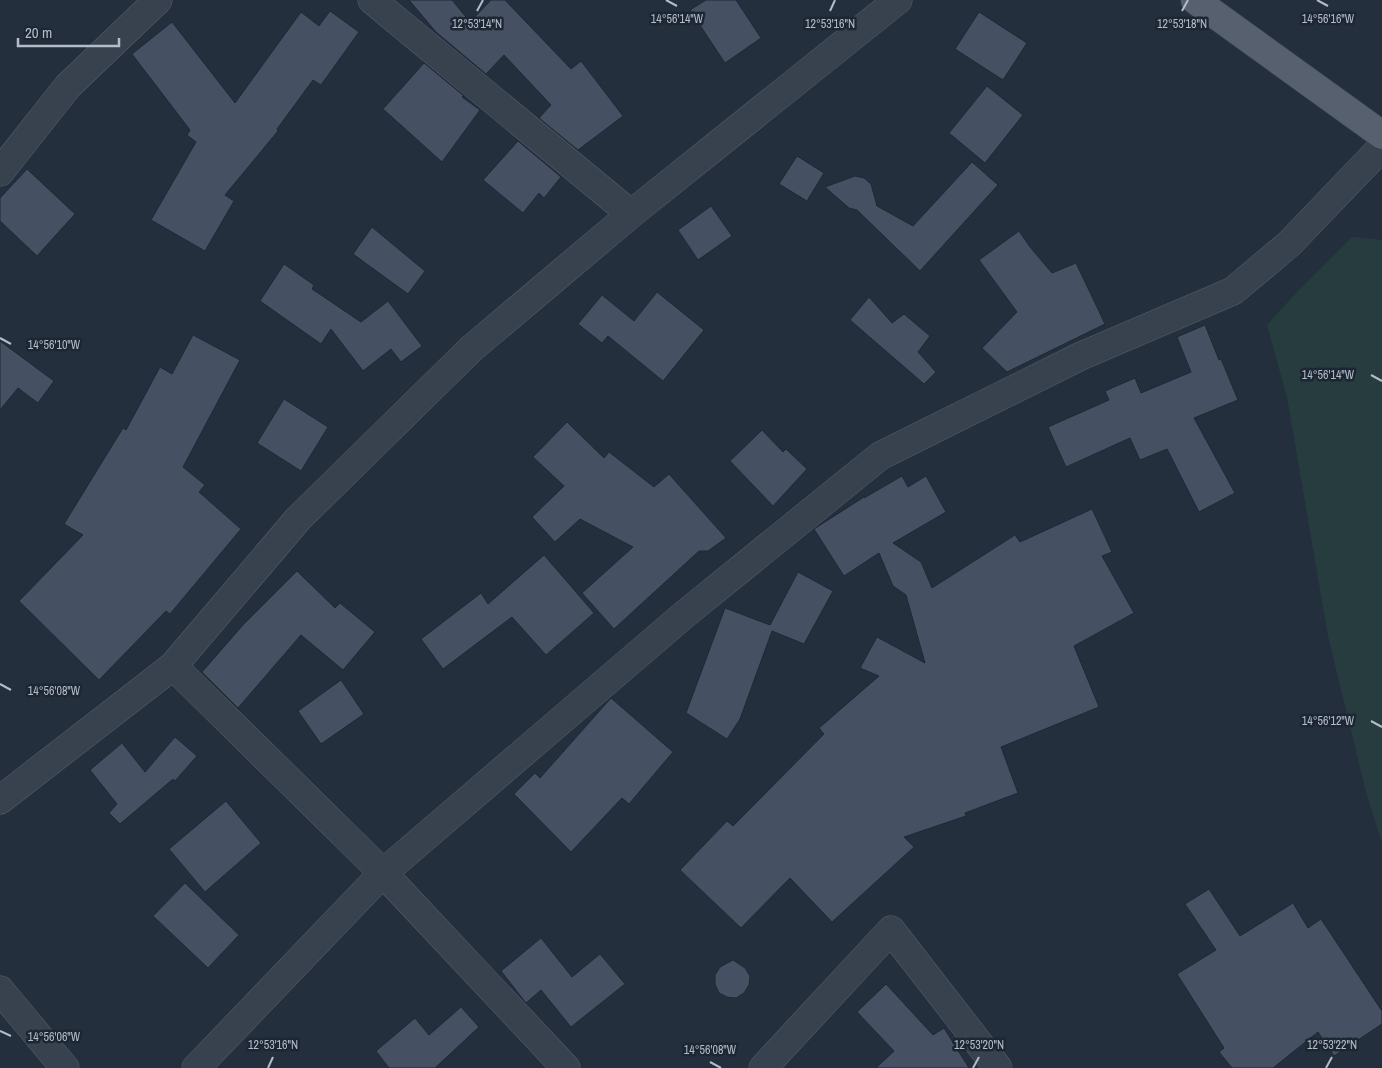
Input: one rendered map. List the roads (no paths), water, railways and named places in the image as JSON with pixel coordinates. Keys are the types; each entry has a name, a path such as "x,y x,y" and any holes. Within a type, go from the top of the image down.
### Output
{"main road":[{"path":"1195,0 1382,135"}],"street":[{"path":"0,172 68,86 158,0"},
{"path":"372,0 632,214"},
{"path":"0,800 173,666 298,519 471,349 632,214 898,0"},
{"path":"196,1068 383,873 686,614 880,456 1081,356 1232,292 1289,244 1382,147"},
{"path":"173,666 383,873 566,1068"},
{"path":"763,1068 891,930 998,1068"},
{"path":"0,990 65,1068"}]}
